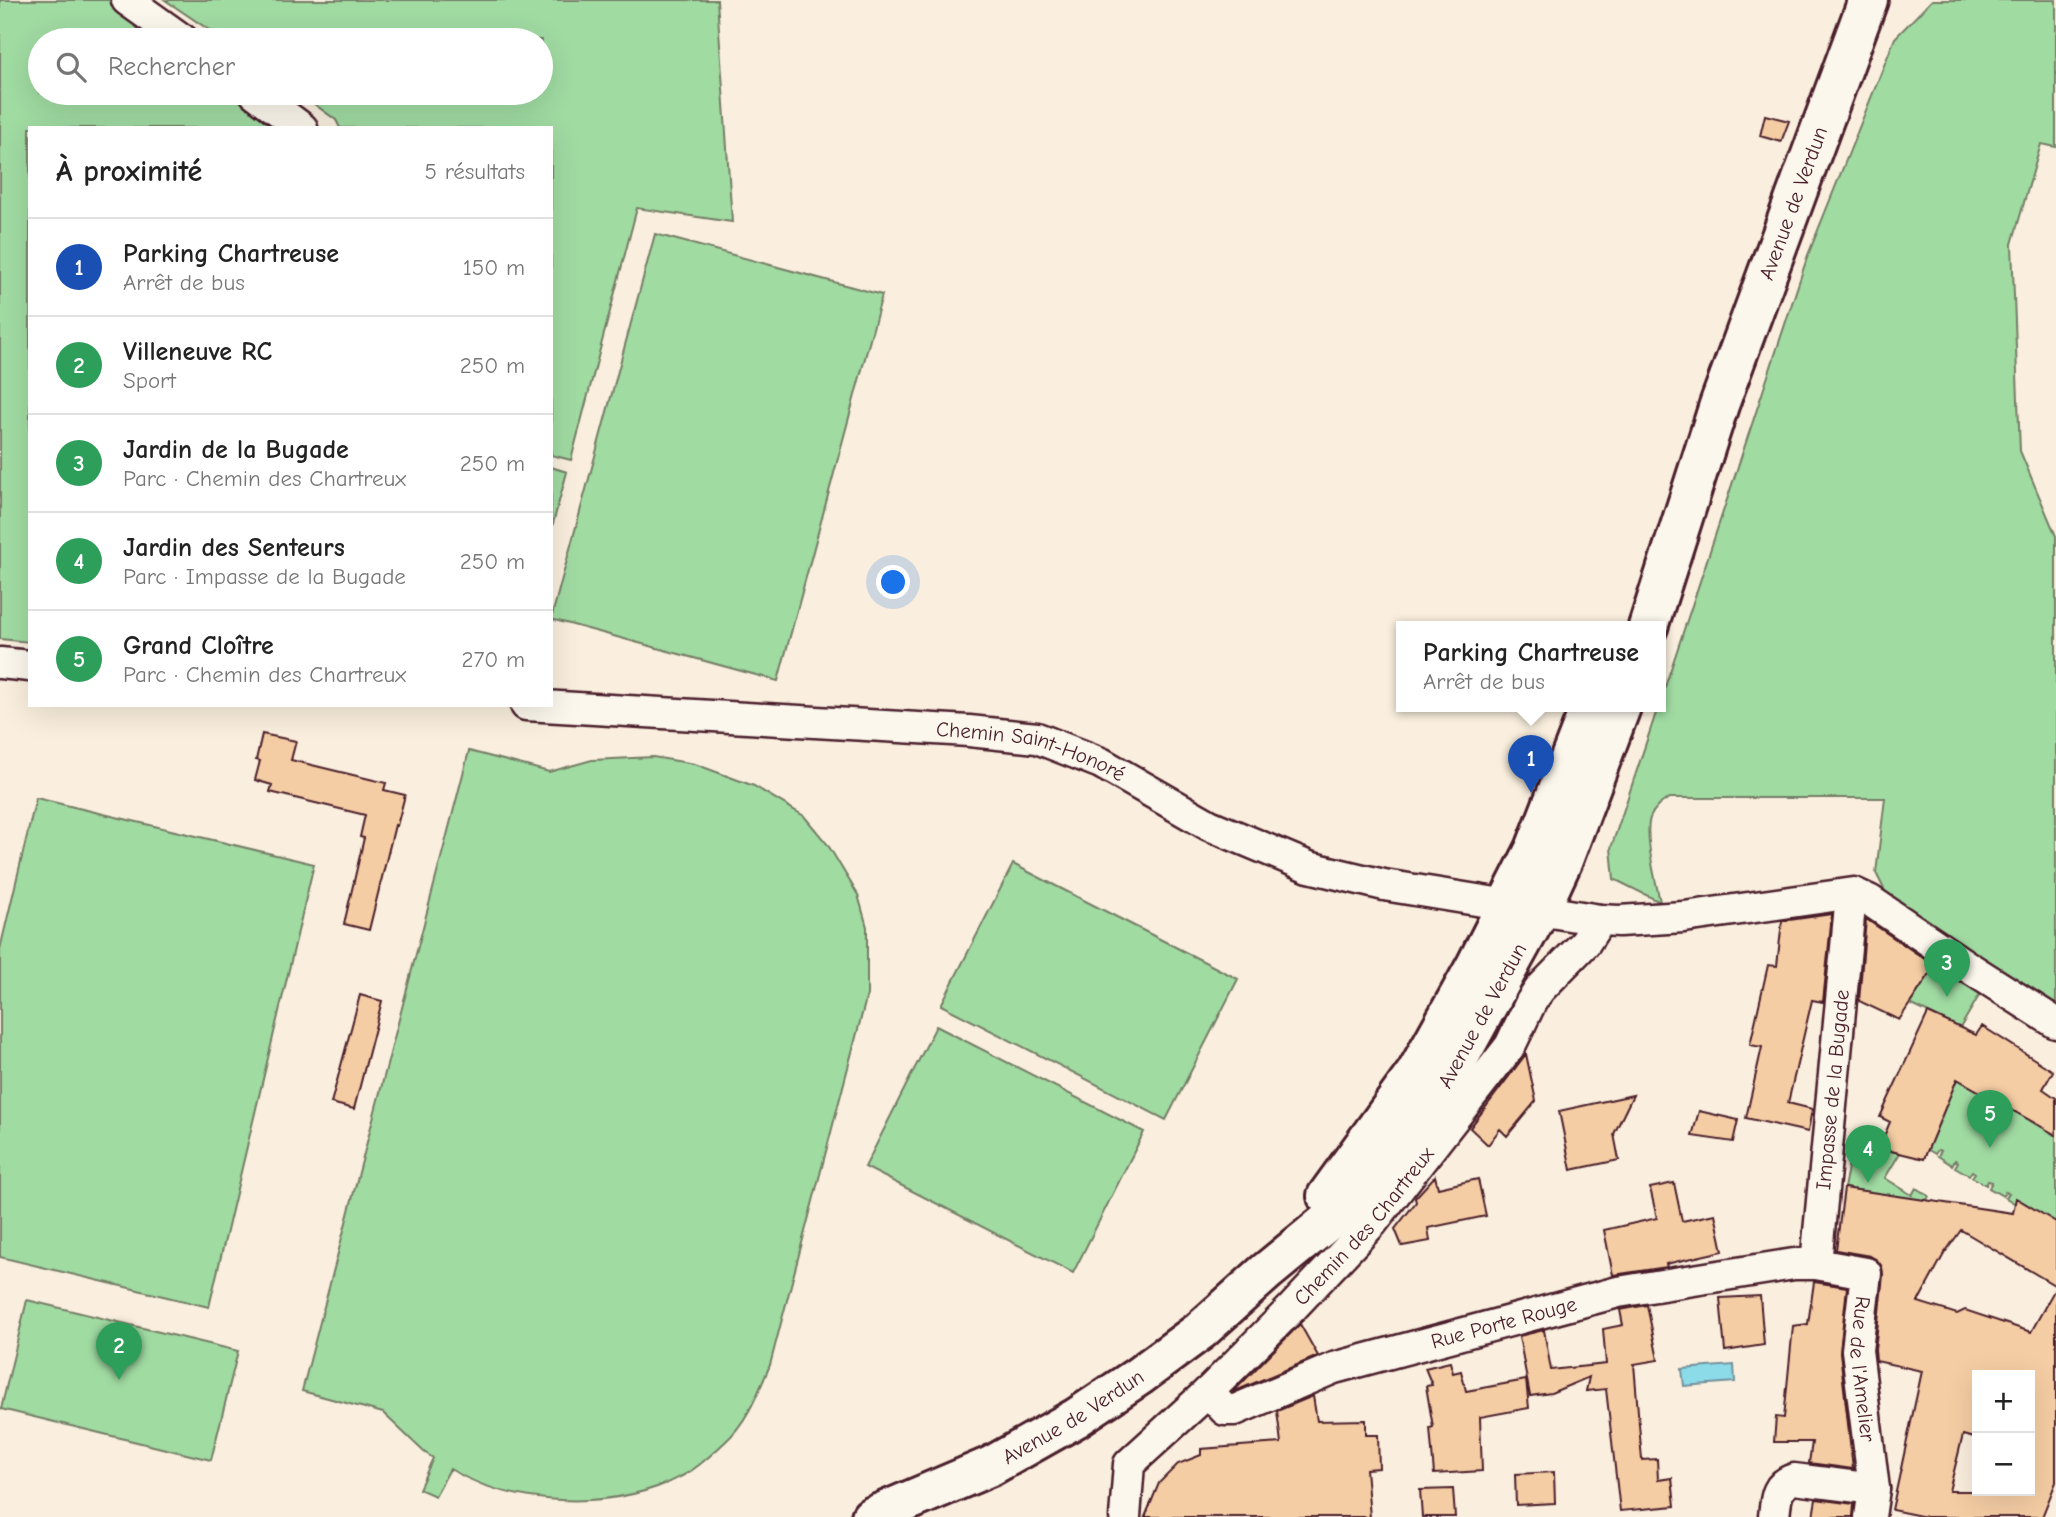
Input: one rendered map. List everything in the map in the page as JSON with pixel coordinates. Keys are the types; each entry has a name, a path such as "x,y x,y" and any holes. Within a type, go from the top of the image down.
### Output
{"main road":[{"name":"Avenue de Verdun","path":"1650,621 1719,405 1868,0"},
{"name":"Avenue de Verdun","path":"1626,621 1719,405"},
{"name":"Avenue de Verdun","path":"846,1517 882,1512 991,1466 1076,1418 1200,1331 1333,1217 1390,1160 1444,1085 1524,908 1535,849 1588,712"},
{"name":"Avenue de Verdun","path":"1524,908 1563,860 1619,712"}],"street":[{"path":"127,0 166,28"},
{"path":"271,105 299,126"},
{"path":"0,663 28,666"},
{"name":"Chemin Saint-Honoré","path":"553,707 969,731 1037,738 1101,762 1209,825 1309,867 1384,885 1524,908"},
{"path":"1524,908 1600,920 1684,917 1854,893 1870,900 2056,1023"},
{"name":"Impasse de la Bugade","path":"1816,1264 1849,916"},
{"name":"Chemin des Chartreux","path":"1125,1517 1129,1464 1208,1392 1372,1223 1510,1046 1540,989 1585,943 1600,920"},
{"name":"Rue Porte Rouge","path":"1208,1392 1225,1410 1235,1410 1334,1368 1618,1292 1794,1264 1816,1264"},
{"name":"Rue de l'Amelier","path":"1816,1264 1867,1273 1857,1350 1872,1503"},
{"path":"1774,1517 1779,1489 1784,1482 1794,1479 1872,1503"}],"green space":[{"path":"0,0 113,0 154,28 28,28 28,105 263,105 289,126 28,126 28,642 0,639"},
{"path":"165,0 717,0 732,222 637,208 571,460 553,456 553,126 339,126 336,120 315,105 553,105 553,28 206,28"},
{"path":"1932,0 2056,0 2056,147 2041,144 2012,244 2020,451 2056,536 2056,1010 1898,917 1876,873 1885,798 1669,798 1653,811 1648,836 1660,902 1614,879 1611,848 1656,712 1666,712 1666,684 1808,255 1895,38"},
{"path":"655,234 882,295 778,681 553,620"},
{"path":"553,468 567,472 553,524"},
{"path":"469,751 549,772 592,760 653,757 695,764 754,786 804,816 828,845 858,895 867,927 867,995 770,1365 745,1417 732,1435 714,1452 682,1476 627,1495 565,1500 534,1498 476,1482 450,1469 435,1496 419,1489 433,1458 383,1413 302,1391"},
{"path":"36,798 314,864 209,1307 0,1257 0,949"},
{"path":"1013,864 1238,979 1166,1120 941,1005"},
{"path":"1938,961 1983,989 1960,1028 1910,1004"},
{"path":"936,1026 1144,1132 1073,1273 865,1167"},
{"path":"1955,1071 2037,1125 2054,1128 2051,1133 2054,1135 2056,1132 2056,1223 2023,1202 2019,1206 2006,1198 2009,1193 2005,1192 2003,1196 1989,1188 1992,1182 1988,1181 1986,1185 1972,1177 1975,1173 1972,1171 1969,1175 1955,1167 1958,1162 1955,1160 1952,1165 1938,1156 1941,1151 1938,1150 1935,1154 1922,1146"},
{"path":"1853,1142 1900,1153 1885,1178 1912,1195 1916,1188 1929,1196 1909,1229 1862,1211 1864,1191 1844,1188"},
{"path":"27,1300 238,1351 211,1460 1,1409"}],"water":[{"path":"1734,1365 1735,1382 1684,1386 1682,1369"}],"building":[{"path":"1765,115 1789,121 1781,142 1760,136"},
{"path":"262,734 296,741 291,760 386,783 384,790 405,795 369,930 344,924 364,838 360,837 365,815 270,792 272,785 255,780"},
{"path":"1832,914 1823,1002 1812,1000 1788,1103 1812,1109 1808,1132 1746,1118 1762,1047 1750,1045 1768,965 1777,966 1782,921"},
{"path":"1866,919 1935,966 1899,1020 1859,1001"},
{"path":"360,995 382,1001 354,1109 331,1103"},
{"path":"1928,1013 1976,1035 1982,1026 2053,1071 2043,1089 2056,1098 2056,1135 1957,1079 1924,1159 1879,1148 1890,1122 1880,1117"},
{"path":"1526,1054 1536,1101 1507,1136 1500,1129 1488,1145 1470,1128"},
{"path":"1633,1095 1614,1134 1619,1160 1571,1170 1559,1111"},
{"path":"1699,1111 1738,1120 1733,1142 1692,1136"},
{"path":"1435,1176 1438,1188 1478,1179 1486,1216 1428,1228 1430,1241 1402,1246 1395,1229 1416,1202 1415,1198"},
{"path":"1674,1183 1682,1221 1715,1214 1723,1251 1666,1264 1667,1267 1613,1275 1604,1230 1657,1218 1650,1188"},
{"path":"1844,1188 2013,1213 2016,1198 2056,1222 2056,1286 1961,1230 1944,1254 1918,1302 1957,1314 1965,1310 2031,1332 2056,1287 2056,1482 2042,1517 1926,1517 1892,1510 1922,1371 1876,1361 1883,1275 1882,1267 1870,1256 1836,1250"},
{"path":"1814,1282 1847,1287 1840,1352 1853,1469 1809,1463 1812,1442 1774,1442 1776,1417 1784,1418 1793,1326 1808,1324"},
{"path":"1760,1296 1764,1345 1725,1351 1720,1298"},
{"path":"1647,1305 1658,1360 1634,1364 1642,1460 1657,1459 1658,1480 1672,1478 1675,1506 1620,1511 1606,1389 1586,1391 1589,1377 1551,1393 1530,1396 1519,1336 1544,1330 1551,1370 1606,1364 1603,1329 1623,1325 1620,1310"},
{"path":"1300,1324 1318,1356 1233,1392"},
{"path":"1450,1362 1453,1373 1461,1371 1466,1391 1526,1380 1529,1408 1480,1417 1482,1471 1434,1474 1430,1428 1433,1427 1426,1386 1432,1385 1425,1368"},
{"path":"1313,1396 1317,1421 1366,1420 1366,1435 1378,1435 1379,1468 1366,1469 1370,1517 1145,1517 1159,1483 1178,1464 1201,1455 1201,1449 1281,1443 1277,1411"},
{"path":"1554,1472 1555,1503 1516,1505 1515,1474"},
{"path":"1453,1489 1455,1517 1422,1517 1420,1490"},
{"path":"1816,1499 1854,1504 1853,1517 1813,1517"}],"place":[{"name":"Parking Chartreuse","path":"1531,793"},
{"name":"Jardin de la Bugade","path":"1947,997"},
{"name":"Grand Cloître","path":"1990,1148"},
{"name":"Jardin des Senteurs","path":"1868,1183"},
{"name":"Villeneuve RC","path":"119,1380"}]}
